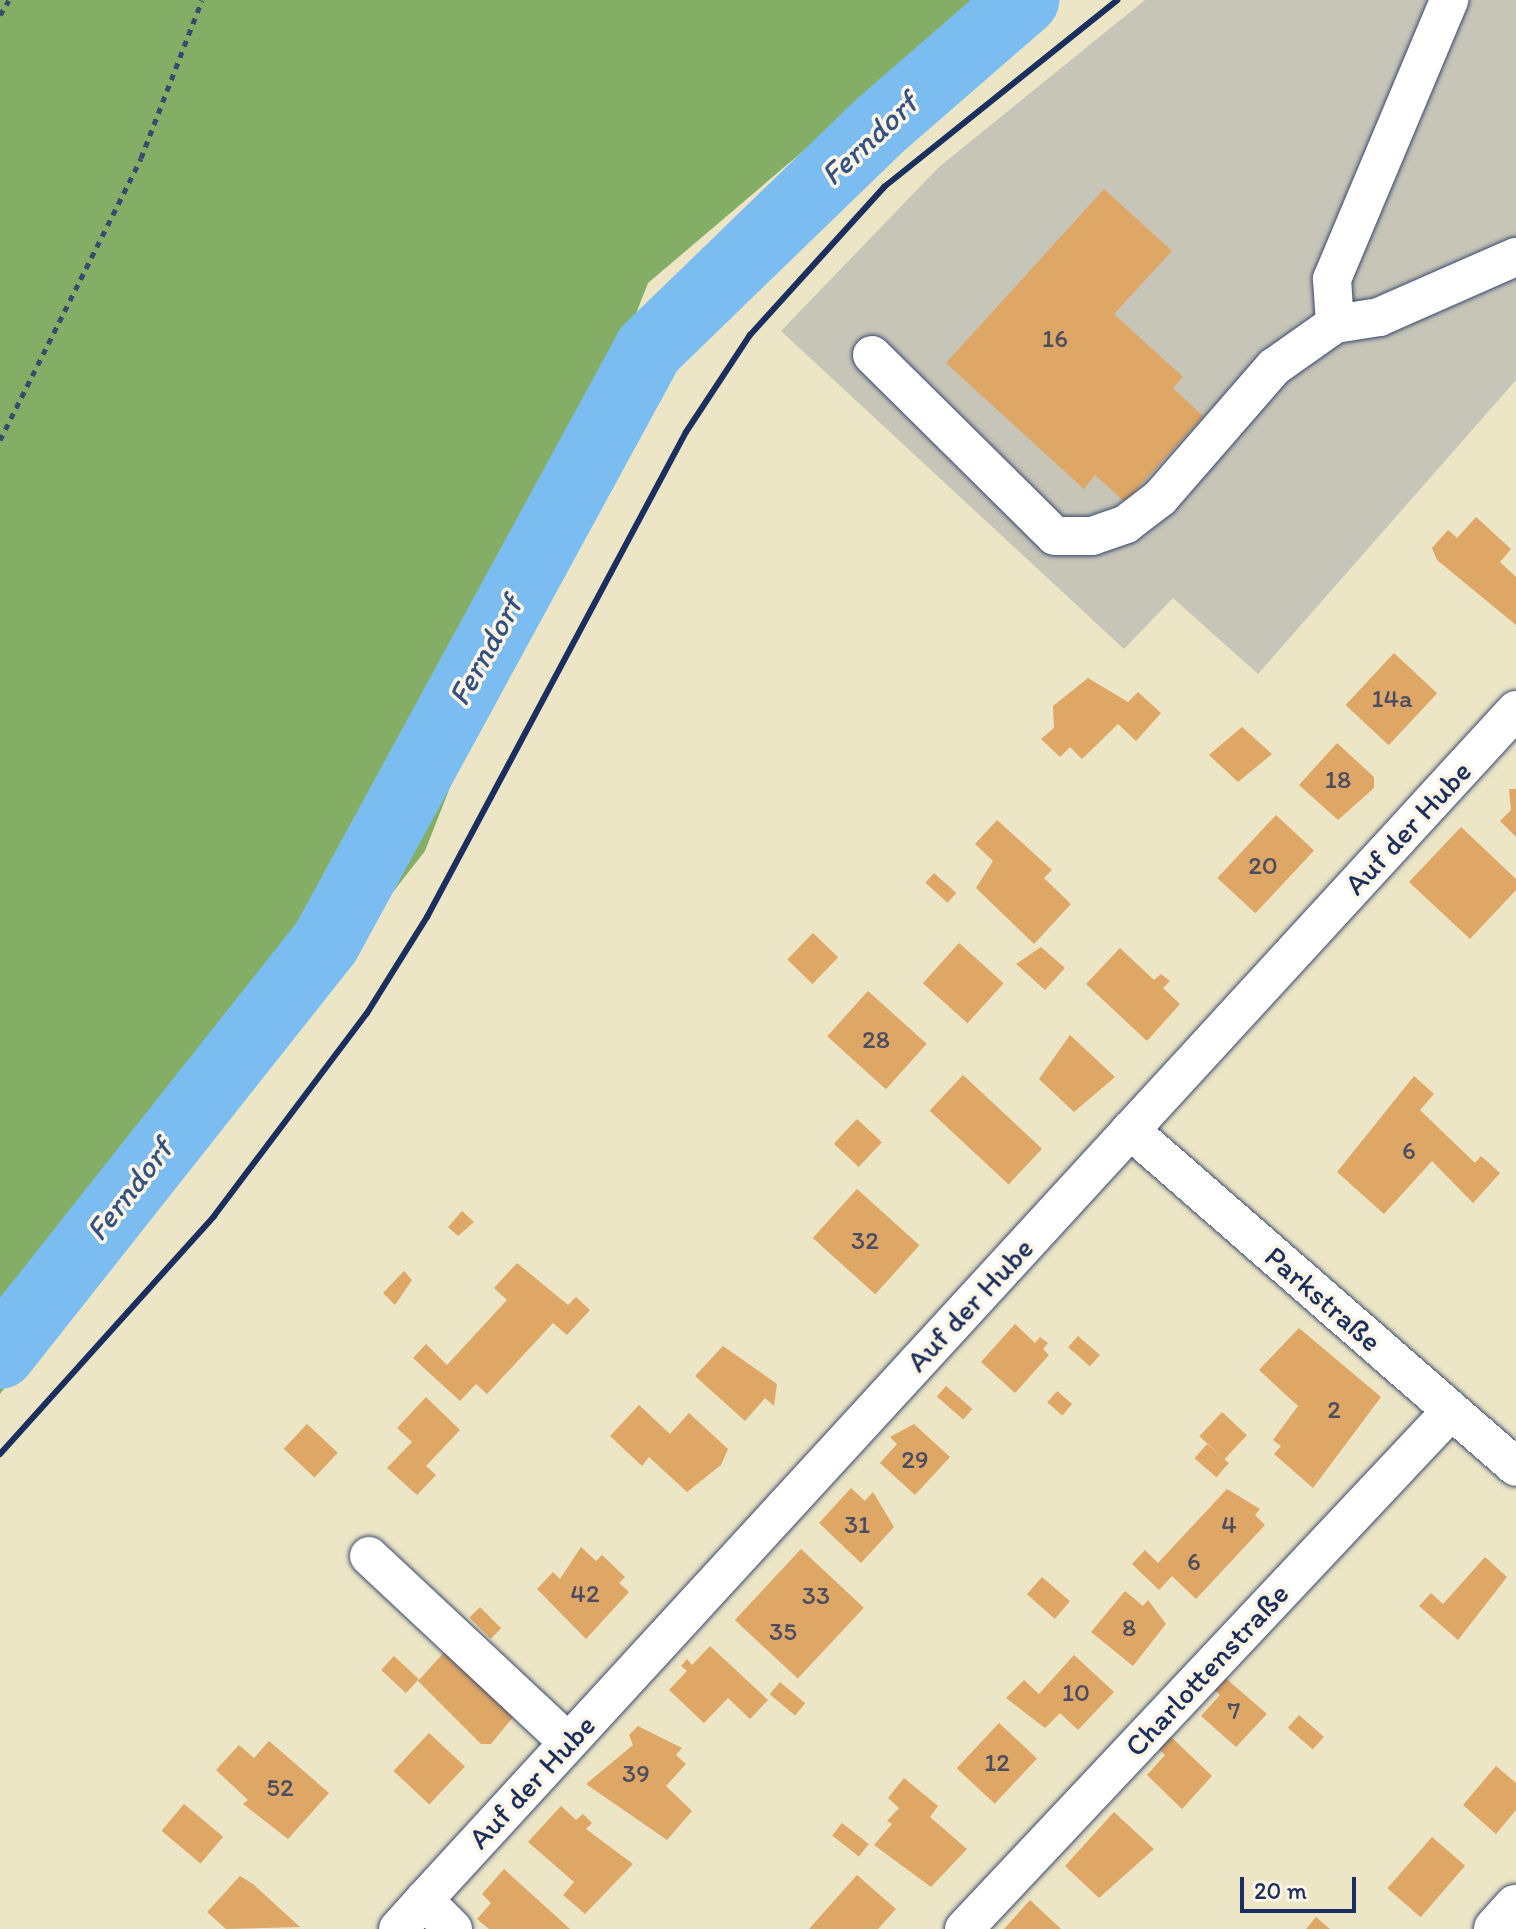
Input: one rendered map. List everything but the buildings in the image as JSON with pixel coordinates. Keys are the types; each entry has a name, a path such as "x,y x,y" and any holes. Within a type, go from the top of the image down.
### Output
{"main road":[{"path":"1496,1929 1516,1907"}],"street":[{"path":"1335,324 1332,279 1449,0"},
{"path":"872,355 1055,536 1092,536 1126,524 1160,498 1274,367 1335,324 1379,317 1516,257"},
{"name":"Auf der Hube","path":"398,1929 1516,710"},
{"name":"Parkstraße","path":"1130,1130 1516,1467"},
{"name":"Charlottenstraße","path":"964,1929 1451,1411"},
{"path":"369,1556 568,1742"},
{"path":"424,1900 453,1929"}],"path":[{"path":"0,15 9,0"},
{"path":"0,440 141,158 202,0"}],"shaded area":[{"path":"1145,0 1516,0 1516,380 1258,674 1173,598 1124,649 781,331 939,167"}],"green space":[{"path":"0,0 981,0 648,283 425,851 0,1394"}],"waterway":[{"name":"Ferndorf","path":"0,1354 326,942 649,349 878,127 1024,0"}],"railway":[{"path":"0,1454 214,1216 367,1013 427,917 686,432 750,335 884,187 1117,0"}]}
